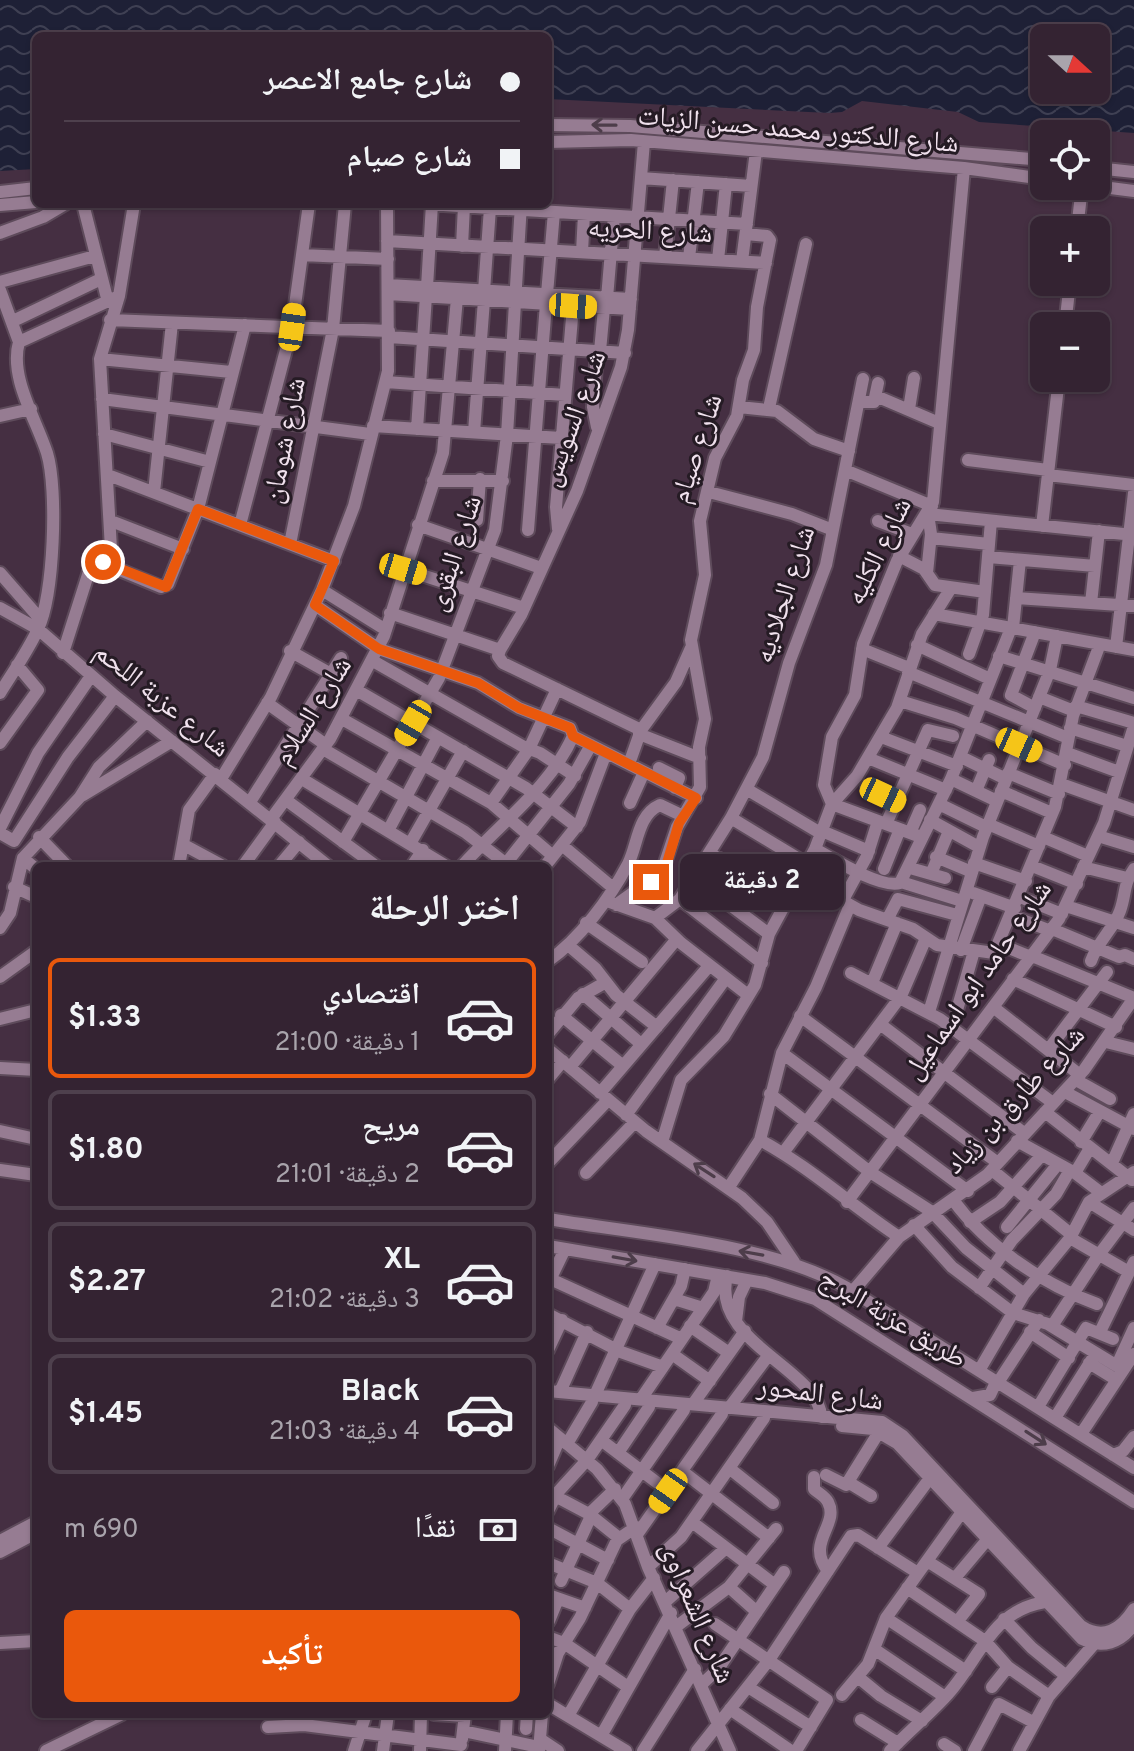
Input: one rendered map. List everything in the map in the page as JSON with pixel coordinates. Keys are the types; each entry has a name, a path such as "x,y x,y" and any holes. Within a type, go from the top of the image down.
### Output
{"street":[{"name":"شارع الدكتور محمد حسن الزيات","path":"552,125 630,126 1030,159"},
{"name":"شارع الدكتور محمد حسن الزيات","path":"552,142 644,142 964,168 1030,177"},
{"name":"شارع السويس","path":"500,650 524,608 577,491 625,353 644,142"},
{"path":"742,261 756,151"},
{"name":"شارع الكليه","path":"832,804 824,785 832,737 855,695 862,649 899,556 930,510 964,168"},
{"path":"1110,169 1134,172"},
{"path":"641,178 751,186"},
{"path":"665,257 673,180"},
{"path":"689,258 698,182"},
{"path":"718,260 726,184"},
{"path":"0,192 32,188"},
{"path":"1110,188 1134,191"},
{"path":"0,205 32,202"},
{"path":"0,233 58,208"},
{"path":"84,208 101,279 113,299"},
{"path":"112,566 100,359 133,208"},
{"path":"240,525 292,327 308,208"},
{"name":"شارع شومان","path":"290,544 333,329 345,208"},
{"path":"180,862 189,810 218,776 267,703 322,590 354,506 371,430 386,382 389,334 387,208"},
{"path":"417,429 430,208"},
{"path":"462,246 464,208"},
{"path":"474,432 490,208"},
{"name":"شارع البقرى","path":"343,842 442,671 488,549 503,481 521,208"},
{"path":"528,208 722,223 769,237 766,263"},
{"path":"528,530 554,212"},
{"path":"582,252 584,214"},
{"path":"598,428 593,407 614,216"},
{"name":"شارع الحريه","path":"387,241 766,263"},
{"path":"769,408 806,244"},
{"path":"302,255 388,259"},
{"path":"0,282 95,256"},
{"name":"شارع صيام","path":"611,897 662,872 683,816 696,798 702,779 700,758 705,719 692,645 693,623 705,582 699,525 716,455 734,424 756,342 756,315 766,263"},
{"path":"8,317 101,279"},
{"path":"0,290 19,342 15,359 47,454 53,487 46,600 40,625 0,693"},
{"path":"388,290 630,304"},
{"path":"426,292 457,298 484,295"},
{"name":"شارع السلام","path":"246,862 342,719 386,630 447,430 457,298"},
{"path":"19,342 113,299"},
{"path":"546,299 573,306 606,303"},
{"path":"558,530 555,511 573,306"},
{"path":"110,320 333,329 423,339 625,353"},
{"path":"154,492 172,323"},
{"path":"63,653 93,559 164,587 198,509 245,325"},
{"path":"0,363 15,359"},
{"path":"100,359 231,372"},
{"path":"909,409 914,378"},
{"name":"شارع الجلاديه","path":"655,918 680,899 694,878 748,790 766,750 789,663 819,589 863,379"},
{"path":"386,382 565,395"},
{"path":"859,402 873,403 877,389 939,423"},
{"path":"1042,526 1057,392"},
{"path":"102,399 313,427 447,430 561,438"},
{"path":"739,407 769,408 785,415 814,439 849,451"},
{"path":"0,416 31,409"},
{"path":"104,434 210,462"},
{"path":"968,460 1134,485"},
{"path":"845,470 930,510 991,521 1132,535"},
{"path":"108,475 334,561"},
{"path":"477,520 480,479"},
{"path":"433,481 503,481"},
{"path":"709,492 784,511 833,530"},
{"path":"1116,647 1128,605 1134,493"},
{"path":"927,573 930,510"},
{"path":"111,521 183,549"},
{"path":"878,521 912,534"},
{"path":"969,654 981,622 991,521"},
{"path":"418,525 541,568"},
{"path":"1091,603 1099,531"},
{"path":"931,538 1020,560 1095,566"},
{"path":"899,556 927,573 935,585 985,592"},
{"path":"884,869 930,820 949,784 1012,628 1020,560"},
{"path":"403,569 524,608"},
{"path":"0,573 40,625"},
{"name":"شارع الكليه","path":"662,1142 681,1080 724,1036 757,981 769,934 815,849 832,804 840,798 881,737 900,701 917,645 951,588"},
{"path":"322,590 386,630"},
{"path":"1016,598 1128,605"},
{"path":"315,605 376,655 430,693 575,776"},
{"name":"شارع عزبة اللحم","path":"0,608 40,625 63,653 273,820 320,862"},
{"path":"390,613 500,650 501,662 640,732 700,758"},
{"path":"934,614 1134,650"},
{"path":"1035,632 1011,697 1075,708 1134,728"},
{"path":"957,1010 961,994 961,950 957,915 979,847 1049,673 1057,636"},
{"path":"947,659 953,644"},
{"path":"800,877 926,938 961,950 993,953 1016,907 1052,813 1060,789 1075,708 1100,644"},
{"path":"629,764 640,732 680,676 692,645"},
{"path":"917,645 990,679"},
{"path":"862,649 1029,722 1127,746"},
{"path":"290,651 331,674"},
{"path":"376,655 442,671 484,686 514,705 572,729 573,736 557,763 533,793 466,862"},
{"path":"999,656 1134,698"},
{"path":"250,802 341,658"},
{"path":"0,743 38,690 17,665"},
{"path":"91,676 5,808 0,830 14,841 68,757 115,696"},
{"path":"491,803 529,749 557,689"},
{"path":"358,691 509,778 577,827"},
{"path":"900,701 1066,759 1125,768"},
{"path":"267,703 325,747 483,844 503,862"},
{"path":"342,719 422,767 491,803 530,834 549,861 577,827 606,753"},
{"path":"80,797 99,767 147,721"},
{"name":"شارع حامد ابو اسماعيل","path":"847,1202 1052,930 1098,836 1125,768 1127,746 1134,728"},
{"path":"729,1187 760,1140 782,1053 882,822 898,803 930,729 953,736"},
{"path":"573,736 696,798"},
{"path":"389,829 438,737"},
{"path":"881,737 920,752 988,764 1003,786 1052,813"},
{"path":"0,928 10,913 23,858 39,837 80,797 172,741"},
{"path":"508,862 575,776 591,745"},
{"path":"411,842 463,751"},
{"path":"868,758 910,776 976,791 1003,786 1060,789 1134,810"},
{"path":"976,791 988,764"},
{"path":"659,768 679,778 675,788"},
{"path":"630,803 644,772"},
{"path":"302,779 440,862"},
{"path":"867,788 898,803"},
{"path":"748,790 822,833 869,851"},
{"path":"286,800 370,862"},
{"path":"832,804 912,836 937,856 1026,881"},
{"path":"939,804 987,826 1041,842 1086,862 1132,872 1128,908 1114,920 1095,948 1091,961"},
{"path":"552,958 568,945 611,897 628,865 636,835 654,807 660,805 683,816"},
{"path":"815,849 859,872 894,885 901,882 910,868 912,836 920,810"},
{"path":"731,818 807,864"},
{"path":"930,820 979,847"},
{"path":"931,874 949,831"},
{"path":"1098,836 1134,847"},
{"path":"39,837 63,862"},
{"path":"282,862 299,842"},
{"path":"184,845 216,862"},
{"path":"563,846 611,897 655,918 676,940 748,995"},
{"path":"416,862 423,850"},
{"path":"710,853 786,902"},
{"path":"23,858 32,866"},
{"path":"1032,866 1077,884"},
{"path":"910,868 945,878"},
{"path":"694,878 769,934"},
{"path":"901,882 964,896 981,896 1016,907 1064,910 1114,920 1134,928"},
{"path":"14,887 32,895"},
{"path":"929,1012 936,987 961,950 981,896"},
{"path":"680,899 762,963"},
{"path":"872,983 898,899 957,915"},
{"path":"1016,907 1052,930 1095,948 1134,959"},
{"path":"586,923 642,962"},
{"path":"783,1153 901,996 926,938"},
{"path":"552,1076 592,1041 676,940"},
{"path":"999,944 1134,998"},
{"path":"568,945 589,961 624,1002 657,1027"},
{"path":"0,977 32,954"},
{"path":"552,1158 604,1096 623,1066 709,966"},
{"path":"1048,1050 1107,972"},
{"path":"851,973 929,1012 969,1041 1049,1107 1086,1145 1132,1177 1100,1192 1089,1202 1071,1236 1024,1294 980,1369"},
{"path":"586,1173 631,1118 726,978"},
{"path":"1013,979 1079,1010 1134,1028"},
{"path":"552,1028 583,994 606,982"},
{"path":"936,987 961,994"},
{"path":"583,994 641,1044"},
{"name":"شارع طارق بن زياد","path":"853,1291 899,1237 932,1212 968,1191 995,1167 1078,1077 1106,1042 1134,998"},
{"path":"993,1007 1078,1077 1110,1099"},
{"path":"0,1019 32,1011"},
{"path":"561,1015 623,1066"},
{"path":"800,1016 920,1105 1071,1236 1130,1276 1100,1332"},
{"path":"880,1024 945,1073 1041,1156 1068,1169 1100,1192"},
{"path":"1106,1042 1134,1049"},
{"path":"552,1052 662,1142 729,1187 765,1219 796,1264"},
{"path":"782,1053 968,1191"},
{"path":"0,1068 32,1070"},
{"path":"1065,1092 1100,1111 1132,1123 1112,1163"},
{"path":"770,1094 870,1172 932,1212 991,1269 1024,1294"},
{"path":"979,1288 1036,1205 1086,1145 1100,1111"},
{"path":"0,1131 32,1138"},
{"path":"760,1140 783,1153 899,1237"},
{"path":"970,1222 993,1208 1041,1156"},
{"path":"0,1170 32,1174"},
{"path":"953,1200 970,1222 1003,1251 1073,1294 1097,1304"},
{"path":"1089,1202 1134,1230"},
{"path":"1007,1227 1036,1205"},
{"path":"1052,1326 1134,1208"},
{"name":"طريق عزبة البرج","path":"552,1220 796,1264 853,1291 1134,1468"},
{"path":"914,1225 945,1260 1013,1313 1052,1326 1078,1342 1093,1358 1118,1371"},
{"name":"طريق عزبة البرج","path":"552,1247 790,1289 831,1306 1134,1502"},
{"path":"552,1275 565,1249"},
{"path":"552,1460 576,1428 593,1398 655,1264"},
{"path":"657,1328 674,1299 685,1269"},
{"path":"618,1453 663,1367 722,1276"},
{"path":"722,1276 725,1300 740,1326 768,1356 816,1398 821,1417"},
{"path":"563,1576 590,1515 641,1471 729,1353 740,1326 739,1297 747,1280"},
{"path":"552,1282 682,1339"},
{"path":"674,1299 703,1308"},
{"path":"552,1316 587,1332 615,1350 663,1367"},
{"path":"552,1341 562,1320"},
{"path":"973,1398 990,1395 1039,1320"},
{"path":"690,1326 729,1353"},
{"path":"1011,1422 1014,1406 1033,1404 1069,1358 1087,1327 1113,1339"},
{"path":"1081,1434 1118,1371 1134,1328"},
{"path":"552,1394 587,1332"},
{"path":"1030,1332 1069,1358"},
{"path":"672,1354 710,1381"},
{"path":"1118,1371 1134,1354"},
{"path":"552,1671 619,1538 637,1530 768,1356"},
{"path":"1055,1418 1093,1358"},
{"name":"شارع المحور","path":"552,1394 882,1422 898,1431 920,1460 1085,1629 1098,1633 1111,1632 1122,1625 1134,1609"},
{"name":"شارع المحور","path":"593,1398 625,1405 645,1403"},
{"path":"552,1501 587,1460 625,1405"},
{"name":"شارع المحور","path":"726,1411 879,1432 894,1440 920,1460 930,1478 1078,1636 1094,1644"},
{"path":"568,1716 651,1573 692,1522 764,1418"},
{"path":"576,1428 618,1453 668,1491"},
{"name":"شارع الشعراوى","path":"552,1431 587,1460 618,1494 637,1530 651,1573 730,1751"},
{"path":"828,1571 819,1549 830,1509 814,1489 820,1476 843,1485 848,1482 879,1432"},
{"path":"1113,1455 1126,1450 1134,1437"},
{"path":"868,1450 881,1459"},
{"path":"729,1468 773,1503"},
{"path":"677,1626 729,1587 773,1534 711,1494 682,1471"},
{"path":"878,1548 930,1478"},
{"path":"848,1482 871,1496"},
{"path":"552,1502 590,1515 619,1538"},
{"path":"842,1695 858,1677 874,1649 886,1618 962,1512"},
{"path":"692,1522 747,1567 775,1585"},
{"path":"0,1541 32,1524"},
{"path":"552,1530 608,1560"},
{"path":"0,1552 32,1535"},
{"path":"697,1751 769,1660 853,1535 918,1573"},
{"path":"955,1578 987,1540"},
{"path":"601,1736 668,1607 725,1549"},
{"path":"927,1561 980,1595 957,1622"},
{"path":"552,1566 563,1576 597,1583 630,1609"},
{"path":"701,1685 715,1673 784,1572"},
{"path":"729,1587 757,1612"},
{"path":"907,1588 985,1641 1008,1667 1049,1696"},
{"path":"553,1597 585,1608"},
{"path":"861,1720 894,1747 945,1697 1004,1619 1021,1609 1045,1602"},
{"path":"886,1618 966,1671"},
{"path":"1004,1619 1032,1648 1065,1675"},
{"path":"715,1624 827,1700 794,1751 730,1709"},
{"path":"1019,1751 1033,1722 1065,1675 1094,1644 1118,1640 1134,1624"},
{"path":"552,1638 564,1643 628,1687"},
{"path":"0,1643 32,1641"},
{"path":"874,1649 945,1697"},
{"path":"992,1687 1008,1667"},
{"path":"643,1751 695,1669"},
{"path":"858,1677 881,1696 922,1721"},
{"path":"748,1687 811,1727"},
{"path":"974,1751 999,1704 1033,1722"},
{"path":"552,1706 626,1751"},
{"path":"46,1751 114,1718"},
{"path":"354,1751 365,1718"},
{"path":"383,1751 387,1718"},
{"path":"420,1746 421,1718"},
{"path":"268,1727 296,1725 385,1736 420,1746 461,1748 465,1718"},
{"path":"506,1745 507,1718"},
{"path":"526,1729 527,1718"},
{"path":"539,1746 542,1718"},
{"path":"463,1731 506,1745 539,1746 558,1751"}],"water":[{"path":"0,0 1134,0 1134,133 1110,131 1110,120 1030,120 1030,126 979,122 958,112 862,101 842,112 829,113 552,99 552,32 32,32 32,169 0,171"}],"route":[{"path":"103,562 166,587 198,509 334,561 315,605 379,649 478,683 524,710 570,728 573,736 696,798 675,831 667,863 651,882"}]}
